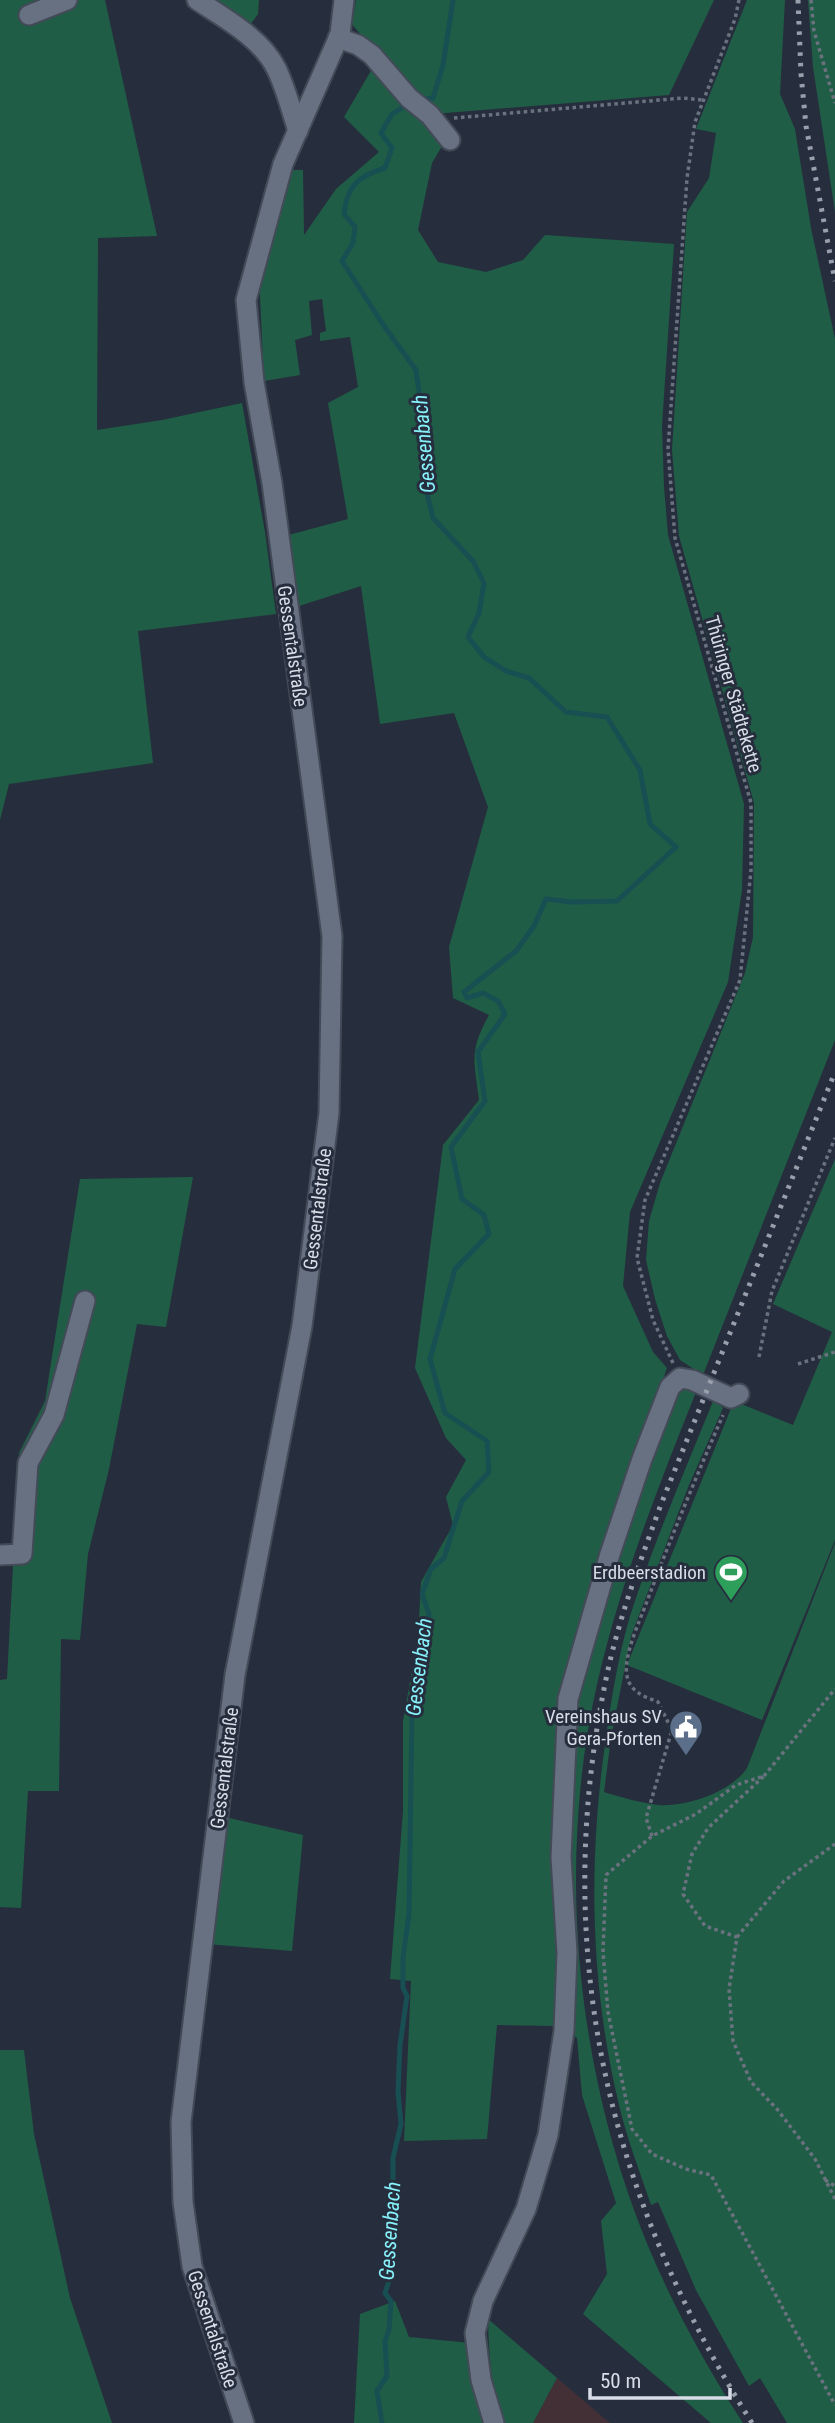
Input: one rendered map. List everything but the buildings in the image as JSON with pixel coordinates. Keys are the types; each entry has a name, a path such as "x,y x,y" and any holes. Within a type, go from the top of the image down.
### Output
{"street":[{"path":"29,15 67,0"},
{"path":"197,0 251,38 268,56 280,79 298,131"},
{"name":"Gessentalstraße","path":"244,2423 192,2266 183,2202 181,2122 235,1675 302,1326 329,1114 332,936 272,483 254,382 246,300 283,164 338,38 344,0"},
{"path":"338,38 358,44 372,55 450,141"},
{"path":"0,1555 22,1554 27,1463 54,1415 85,1301"},
{"path":"494,2423 481,2380 475,2333 483,2301 526,2209 548,2135 564,2031 567,1953 561,1857 568,1699 610,1554 670,1387 680,1378 735,1396"}],"path":[{"name":"Thüringer Städtekette","path":"680,1378 653,1320 637,1258 645,1200 740,979 751,870 751,803 675,538 668,449 687,178 695,122 735,19 739,0"},
{"path":"811,0 814,32 835,103"},
{"path":"431,117 683,98 702,100"},
{"path":"759,1357 772,1291 835,1138"},
{"path":"797,1364 835,1352"},
{"path":"652,1836 646,1818 672,1730 658,1702 642,1696 632,1688 627,1676 627,1665 633,1638 660,1565 735,1396"},
{"path":"737,1937 705,1926 683,1894 692,1854 708,1828 764,1776 835,1689"},
{"path":"764,1776 736,1785 696,1814 652,1836 606,1875 603,1952 608,2012 632,2129 652,2154 686,2169 711,2175 835,2405"},
{"path":"835,1844 784,1881 737,1937 729,1989 733,2041 751,2082 777,2109 815,2159 835,2199"},
{"path":"824,2180 835,2186"}],"shaded area":[{"path":"557,2378 610,2423 533,2423"}],"green space":[{"path":"0,0 105,0 157,236 98,238 97,430 242,403 265,532 276,614 138,631 153,763 9,784 0,820"},
{"path":"211,0 259,0 258,14 250,25"},
{"path":"356,0 714,0 669,95 433,114 445,141 432,163 418,230 438,262 486,272 523,260 545,235 674,244 662,426 668,535 744,804 742,890 728,982 630,1212 623,1286 653,1352 667,1368 605,1551 561,1699 558,2026 497,2025 487,2139 404,2141 411,1981 390,1979 403,1811 403,1721 418,1637 421,1582 453,1525 446,1497 466,1460 446,1438 415,1368 443,1145 479,1100 476,1047 489,1015 453,998 449,947 488,807 454,713 380,724 361,586 296,607 285,536 348,519 328,403 358,387 350,337 320,341 320,333 326,331 322,299 309,301 312,335 295,340 300,375 264,381 259,276 287,170 303,170 304,235 336,189 379,152 344,117 379,57 352,24"},
{"path":"747,0 785,0 780,94 795,129 811,228 835,339 835,1040 703,1375 680,1360 667,1336 646,1260 649,1221 660,1183 745,973 753,937 754,803 679,536 672,450 687,212 709,178 716,133 696,129"},
{"path":"808,0 835,0 835,212 813,67"},
{"name":"Erdbeerstadion","path":"835,1159 835,1540 762,1720 627,1665 734,1401 793,1425 832,1332 773,1304"},
{"path":"193,1177 166,1327 137,1324 109,1469 88,1554 80,1640 61,1639 59,1791 28,1791 21,1908 0,1907 0,1680 7,1679 19,1453 45,1401 80,1179"},
{"path":"685,1388 696,1392 629,1570 598,1680 578,1812 578,1948 597,2081 634,2210 682,2320 743,2423 711,2423 583,2314 607,2274 601,2221 616,2203 582,2095 577,2038 569,2032 570,1762 579,1690 601,1610 675,1393"},
{"path":"714,1399 723,1408 689,1485 631,1636 611,1738 604,1792 645,1803 669,1805 707,1796 740,1777 747,1768 835,1543 835,2423 787,2423 760,2378 749,2386 696,2290 658,2202 651,2205 622,2118 603,2017 594,1885 599,1796 614,1684 625,1633 639,1588"},
{"path":"225,1817 303,1835 292,1951 207,1944"},
{"path":"0,2050 24,2050 34,2134 70,2298 112,2423 0,2423"},
{"path":"395,2301 409,2337 470,2343 488,2423 354,2423 360,2314"},
{"path":"488,2319 557,2378 533,2423 502,2423 491,2372"}],"waterway":[{"name":"Gessenbach","path":"421,100 433,98 443,65 453,0"},
{"name":"Gessenbach","path":"382,2423 377,2391 387,2376 385,2341 389,2330 391,2301 385,2293 389,2281 386,2270 386,2232 391,2215 388,2205 393,2196 393,2158 401,2124 398,2092 400,2045 407,1996 403,1988 403,1958 409,1914 412,1715 429,1614 422,1594 431,1569 444,1558 462,1501 489,1472 487,1441 445,1413 430,1359 455,1269 489,1234 484,1215 462,1199 451,1147 485,1101 478,1052 505,1014 498,1001 483,993 467,998 464,992 516,951 534,926 546,899 572,902 617,901 676,847 650,824 640,770 607,717 566,712 529,678 506,671 484,657 468,637 479,613 484,583 473,561 433,518 423,477 424,427 416,370 342,261 353,243 355,227 344,214 348,196 361,179 385,168 392,148 381,133 392,114 408,104"}],"railway":[{"path":"798,0 806,126 835,281"},
{"path":"752,2423 702,2336 660,2248 628,2159 604,2068 590,1975 585,1880 590,1783 610,1661 637,1572 660,1507 835,1072"}],"place":[{"name":"Erdbeerstadion","path":"731,1602"},
{"name":"Vereinshaus SV Gera-Pforten","path":"686,1757"}]}
